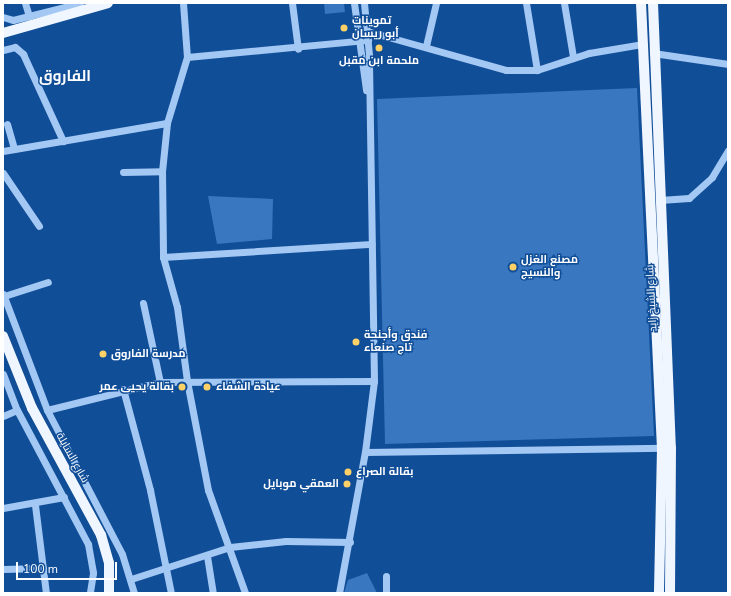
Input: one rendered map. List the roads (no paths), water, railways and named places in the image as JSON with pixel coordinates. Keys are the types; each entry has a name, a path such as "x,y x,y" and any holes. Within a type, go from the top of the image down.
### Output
{"main road":[{"path":"3,33 108,3"},
{"path":"641,3 666,448 659,593"},
{"name":"شارع الشيخ زايد","path":"653,3 653,53 660,200 670,593"},
{"name":"شارع السايلة","path":"3,336 39,423 101,535 109,563 109,593"}],"street":[{"path":"25,3 29,16"},
{"path":"3,17 13,20 80,3"},
{"path":"183,3 186,57 167,123 162,172 163,258 177,307 187,381 208,490 230,547 245,593"},
{"path":"292,3 298,49"},
{"path":"354,3 368,99"},
{"path":"339,593 350,542 365,452 374,381 368,40 364,3"},
{"path":"426,46 436,3"},
{"path":"526,3 537,70"},
{"path":"564,3 573,57"},
{"path":"367,31 426,46 506,70 537,70 573,57 643,44"},
{"path":"186,57 298,49 368,40"},
{"path":"3,50 15,47 23,54 63,141"},
{"path":"653,53 728,64"},
{"path":"3,151 167,123"},
{"path":"7,124 14,149"},
{"path":"660,200 689,198 712,177 728,150"},
{"path":"122,172 162,172"},
{"path":"3,173 39,226"},
{"path":"163,258 372,244"},
{"path":"48,282 3,295 47,410 122,554 131,579 134,593"},
{"path":"143,303 160,382"},
{"path":"3,374 17,410 64,497 90,551 93,573 90,593"},
{"path":"47,410 123,389 160,382 374,381"},
{"path":"123,389 167,567 171,593"},
{"path":"3,416 17,410"},
{"path":"365,452 666,448"},
{"path":"3,508 35,505 64,497"},
{"path":"35,505 46,593"},
{"path":"131,579 207,556 230,547 286,541 350,542"},
{"path":"207,556 213,593"},
{"path":"3,569 43,568"},
{"path":"386,576 386,593"}],"place":[{"name":"تموينات أبو ريسان","path":"344,28"},
{"name":"ملحمة ابن مقبل","path":"379,48"},
{"name":"مصنع الغزل والنسيج","path":"513,267"},
{"name":"فندق وأجنحة تاج صنعاء","path":"356,342"},
{"name":"مدرسة الفاروق","path":"103,354"},
{"name":"بقالة يحيى عمر","path":"182,387"},
{"name":"عيادة الشفاء","path":"207,387"},
{"name":"بقالة الصراع","path":"348,472"},
{"name":"العمقي موبايل","path":"347,484"}],"district":[{"name":"الفاروق","path":"65,77"}]}
